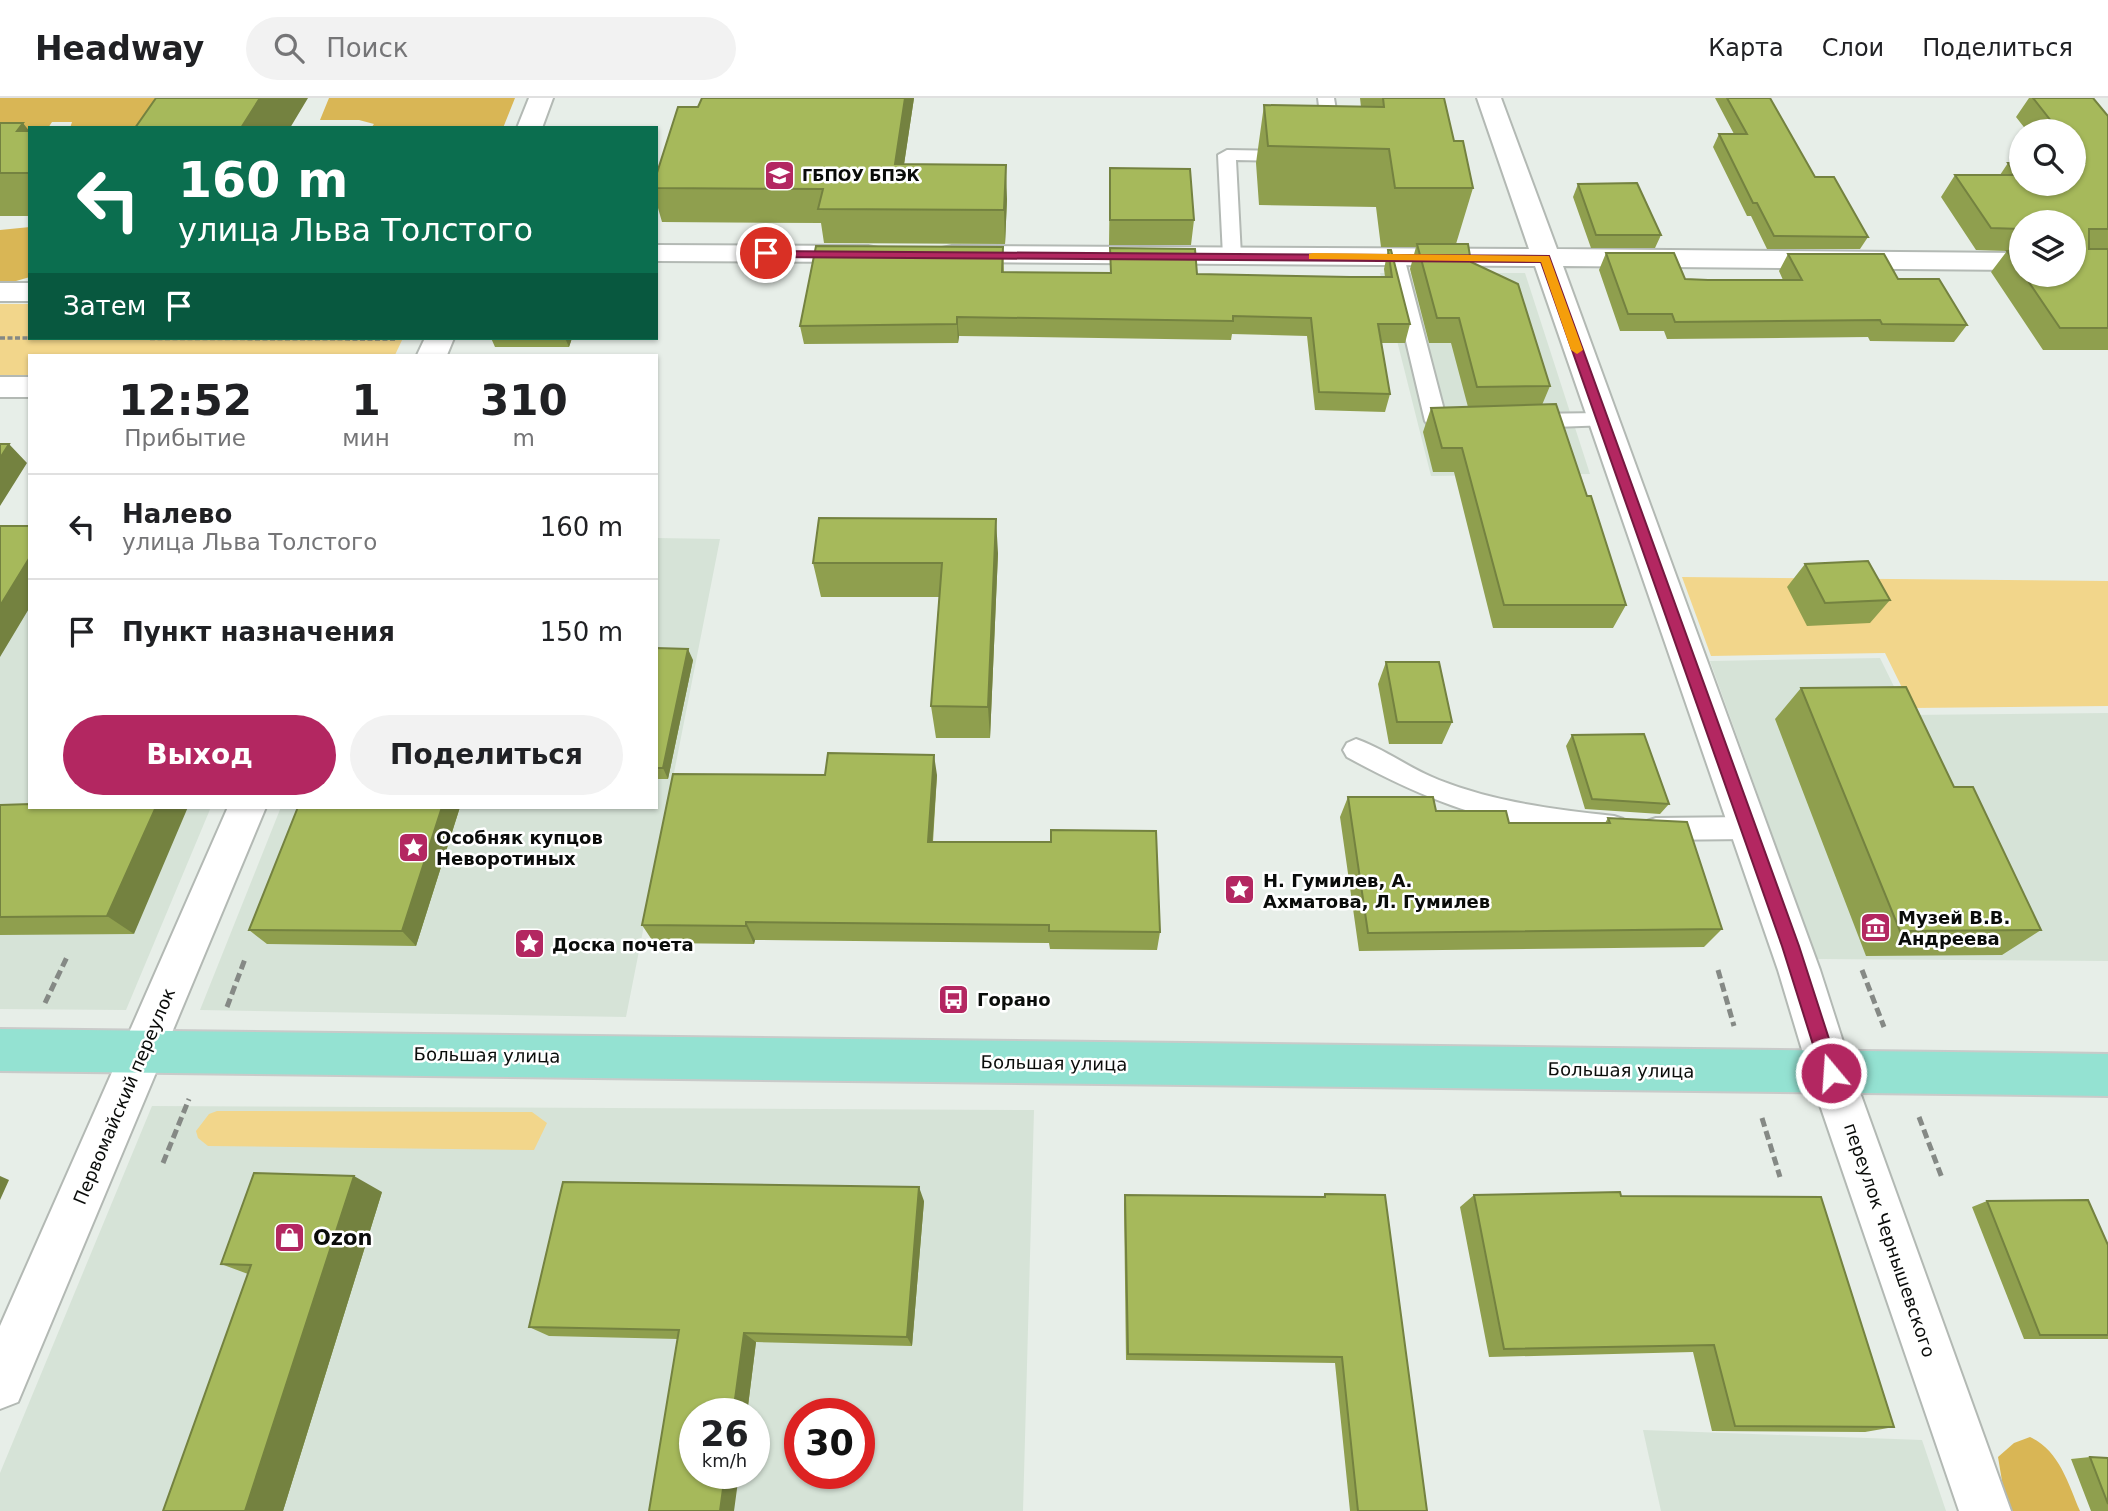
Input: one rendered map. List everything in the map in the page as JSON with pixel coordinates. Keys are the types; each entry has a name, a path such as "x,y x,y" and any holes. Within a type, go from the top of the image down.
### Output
{"main road":[{"name":"Большая улица","path":"0,1050 2108,1075"}],"street":[{"path":"530,126 541,98"},
{"name":"переулок Чернышевского","path":"1489,98 1798,970 1831,1073 1985,1511"},
{"path":"658,253 889,254"},
{"path":"930,254 2009,261"},
{"path":"0,292 28,292"},
{"path":"0,387 28,387"},
{"name":"Первомайский переулок","path":"0,1384 246,809"}],"lane":[{"path":"1232,256 1227,155 1334,157 1326,98"},
{"path":"1395,257 1436,421 1476,421"},
{"path":"1503,421 1602,421"},
{"path":"1356,750 1436,790 1489,807 1546,819 1628,828 1748,828"}],"path":[{"path":"0,338 28,338"},
{"path":"146,340 437,344"}],"shaded area":[{"path":"0,98 192,98 167,126 71,126 72,122 52,122 49,126 28,126 28,146 0,155"},
{"path":"329,98 515,98 504,126 372,126 374,124 359,120 320,120"},
{"path":"28,227 28,278 9,283 0,281 0,230"},
{"path":"1380,273 1525,273 1590,474 1431,476"},
{"path":"0,304 28,304 28,340 402,340 395,354 28,354 28,375 0,375"},
{"path":"28,535 28,809 210,809 126,1010 0,1009 0,580"},
{"path":"658,538 720,539 626,1017 200,1010 280,809 658,809"},
{"path":"1682,577 2108,581 2108,706 1912,708 1885,653 1711,656"},
{"path":"1880,658 1908,715 2108,713 2108,961 1817,959 1710,661"},
{"path":"152,1106 1034,1110 1023,1511 0,1511 0,1473"},
{"path":"217,1111 532,1112 547,1123 534,1150 208,1146 198,1138 196,1131 209,1114"},
{"path":"1643,1430 1922,1440 1946,1511 1661,1511"},
{"path":"2030,1437 2048,1450 2055,1459 2067,1479 2080,1511 2007,1511 1998,1457 2014,1443"}],"building":[{"path":"156,98 260,98 242,126 136,126"},
{"name":"ГБПОУ БПЭК","path":"702,98 905,98 895,164 1006,165 1004,210 818,209 823,189 658,188 658,170 678,107 698,107"},
{"path":"1383,98 1444,98 1454,141 1463,141 1473,188 1395,188 1389,149 1268,146 1264,105 1384,107"},
{"path":"1727,98 1770,98 1815,177 1834,177 1868,237 1774,236 1757,203 1753,203 1719,134 1747,134"},
{"path":"2033,98 2093,98 2108,116 2108,229 2089,229 2089,249 2108,249 2108,328 2060,328 2032,287 2086,287 2086,210 2009,210 2009,229 1991,228 1955,175 2009,175 2009,196 2086,196 2086,119 2050,119"},
{"path":"0,123 23,123 17,131 28,131 28,173 0,173"},
{"path":"1110,168 1190,169 1194,220 1110,220"},
{"path":"1637,183 1661,235 1596,235 1578,184"},
{"path":"1417,244 1468,244 1471,262 1518,284 1550,386 1477,387 1459,318 1437,318"},
{"path":"816,246 1003,247 1002,272 1111,273 1110,248 1195,249 1197,274 1350,277 1392,277 1388,250 1391,250 1410,324 1378,324 1390,394 1319,392 1311,318 1233,316 1233,321 957,317 957,324 800,326"},
{"path":"1606,253 1674,253 1685,279 1708,280 1802,280 1788,254 1884,254 1898,279 1939,279 1967,325 1882,324 1880,320 1675,322 1672,314 1628,314"},
{"path":"1556,404 1587,496 1591,496 1626,605 1504,605 1462,448 1442,448 1431,408"},
{"path":"0,444 9,444 0,458"},
{"path":"819,518 996,519 988,707 931,706 942,563 813,563"},
{"path":"0,526 28,526 28,560 0,606"},
{"path":"1868,561 1890,600 1825,603 1805,564"},
{"path":"658,648 688,649 663,768 658,768"},
{"path":"1386,662 1439,662 1452,722 1397,722"},
{"path":"1906,687 1954,787 1973,787 2041,930 1900,931 1801,688"},
{"path":"1644,734 1669,804 1592,799 1572,735"},
{"path":"828,753 934,755 928,842 1051,842 1051,830 1156,831 1160,932 1049,931 1049,925 746,922 746,926 642,925 673,774 825,775"},
{"path":"1348,797 1433,797 1436,811 1506,811 1509,823 1610,823 1608,818 1687,822 1722,929 1368,933"},
{"path":"28,804 28,809 155,809 107,916 0,917 0,805"},
{"path":"297,809 441,809 402,931 249,930"},
{"path":"254,1173 354,1176 245,1511 163,1511 251,1265 221,1264"},
{"path":"563,1182 919,1187 907,1337 744,1333 735,1398 679,1398 679,1489 723,1489 720,1511 649,1511 679,1330 529,1327"},
{"path":"1620,1192 1621,1196 1821,1197 1894,1427 1735,1426 1714,1345 1504,1349 1474,1195"},
{"path":"1325,1194 1385,1195 1427,1511 1358,1511 1342,1357 1128,1354 1125,1195 1325,1197"},
{"path":"2088,1200 2108,1245 2108,1335 2040,1335 1987,1201"},
{"path":"2090,1457 2108,1458 2108,1504"}],"slow traffic":[{"path":"1313,257 1545,258 1577,350"}],"place":[{"name":"ГБПОУ БПЭК","path":"779,175"},
{"name":"Особняк купцов Неворотиных","path":"413,847"},
{"name":"Н. Гумилев, А. Ахматова, Л. Гумилев","path":"1240,890"},
{"name":"Музей В.В. Андреева","path":"1875,927"},
{"name":"Доска почета","path":"529,944"},
{"name":"Горано","path":"954,999"},
{"name":"Ozon","path":"290,1238"}],"route":[{"path":"766,253 1545,258 1790,946 1831,1073"}]}
